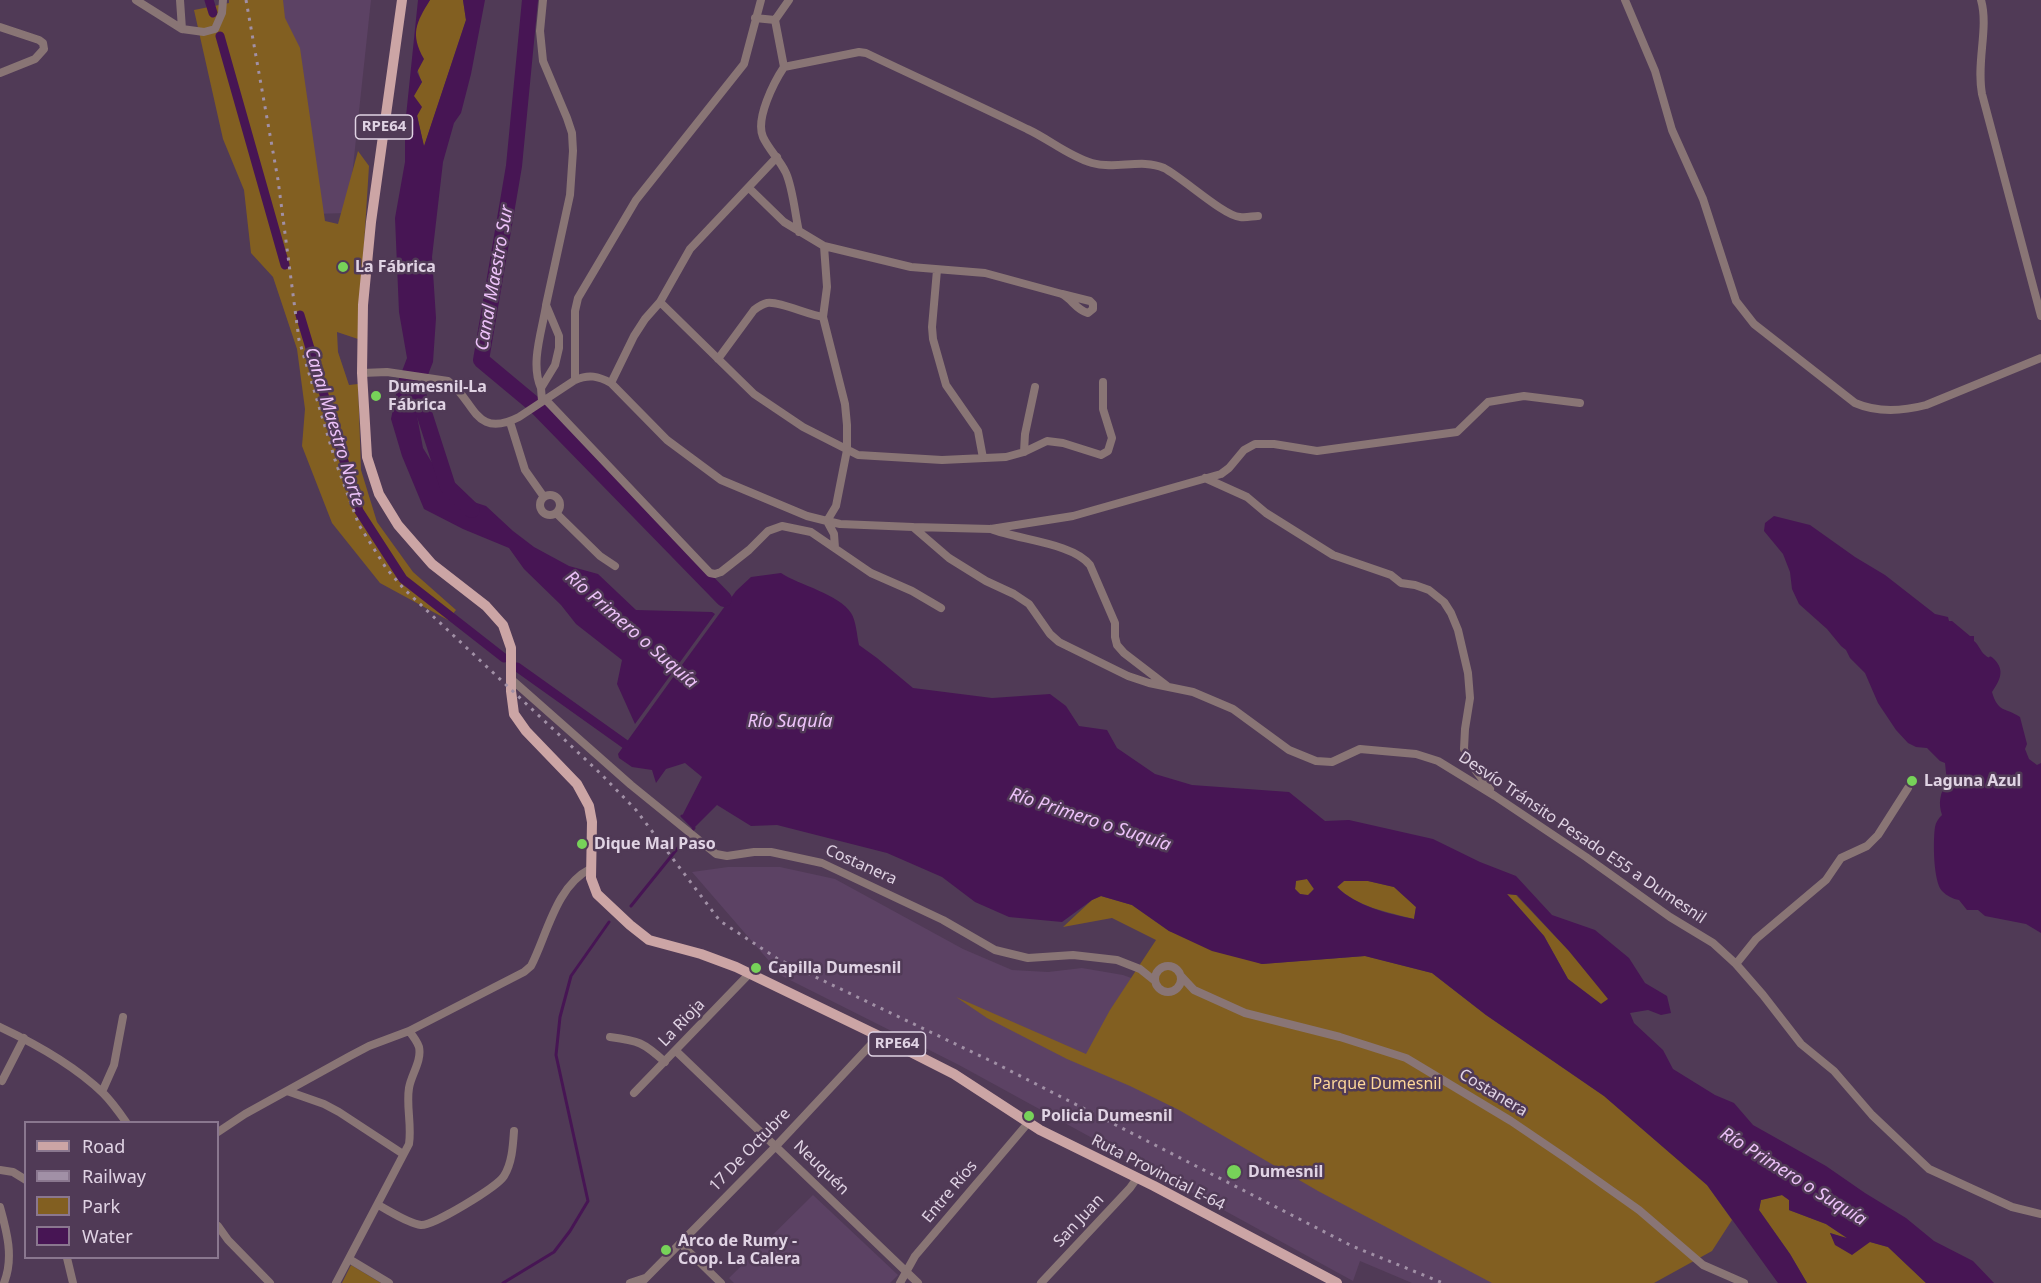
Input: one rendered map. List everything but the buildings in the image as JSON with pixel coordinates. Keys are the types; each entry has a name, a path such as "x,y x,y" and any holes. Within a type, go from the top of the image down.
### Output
{"main road":[{"name":"Ruta Provincial E-64","path":"402,0 363,305 362,373 367,457 379,494 398,525 424,556 498,618 509,640 512,704 517,720 572,777 587,799 592,822 590,869 592,886 600,897 642,936 655,943 701,954 750,973 879,1036 954,1074 1028,1123 1337,1283"}],"street":[{"path":"136,0 182,29 204,32 215,29 222,13 223,0"},
{"path":"180,0 182,29"},
{"path":"543,0 540,48 572,133 573,151 570,195 546,305 537,362 537,375 544,400 710,573 721,572 749,550 768,531 782,526 811,532 871,573 912,591 941,608"},
{"path":"789,0 775,20 784,67 768,98 761,128 763,137 777,157 788,179 799,232"},
{"path":"1625,0 1655,71 1672,130 1703,199 1736,301 1754,324 1855,403 1875,410 1911,409 1926,405 2041,358"},
{"path":"1981,0 1983,16 1979,65 1982,94 2041,316"},
{"path":"575,380 575,311 578,297 636,200 739,72 747,56 761,2"},
{"path":"755,18 775,20"},
{"path":"0,27 39,40 43,43 44,49 35,59 0,73"},
{"path":"784,67 848,53 866,53 1031,130 1091,163 1112,167 1154,165 1196,188 1227,213 1239,218 1258,216"},
{"path":"611,383 639,327 660,302 690,249 777,157"},
{"path":"749,188 784,222 824,246 911,267 985,273 1062,294"},
{"path":"824,246 827,287 823,317 845,404 848,425 847,450 836,506 827,521"},
{"path":"937,270 933,339 946,385 978,431 983,458"},
{"path":"660,302 754,394 803,427 858,455 906,459 1006,457 1024,452 1047,441 1063,443 1101,454 1108,451 1112,438 1103,409 1103,382"},
{"path":"718,360 747,318 760,305 774,304 812,316 823,317"},
{"path":"541,388 555,365 559,348 559,336 546,305"},
{"path":"362,373 387,372 444,380 456,388 479,418 491,423 510,422 575,380 584,376 592,376 611,383 667,440 716,476 799,513 840,524 991,529 1073,516 1221,474 1244,450 1255,444 1274,444 1317,451 1457,432 1488,402 1524,396 1580,404"},
{"path":"1024,452 1025,434 1035,387"},
{"path":"510,422 525,470 544,497"},
{"path":"1205,478 1247,497 1266,513 1333,555 1391,575 1401,583 1429,590 1444,602 1458,630 1468,673 1470,698 1464,749 1469,762 1496,796"},
{"path":"550,495 556,497 560,503 556,513 548,515 542,511 540,502 544,497 550,495"},
{"path":"556,513 600,556 615,566"},
{"path":"827,521 834,534 835,548"},
{"name":"Desvío Tránsito Pesado E55 a Dumesnil","path":"913,527 949,558 1029,604 1050,634 1059,642 1128,676 1193,692 1233,709 1289,750 1304,757 1324,763 1332,762 1360,749 1416,754 1438,761 1496,796 1670,917 1713,943 1736,964 1802,1044 1834,1071 1862,1105 1918,1161 1942,1176 2012,1208 2041,1214"},
{"path":"991,529 1005,535 1073,551 1084,558 1090,565 1115,624 1118,645 1124,653 1168,686"},
{"name":"Costanera","path":"511,679 631,785 677,821 707,849 721,856 762,851 822,863 943,920 987,946 1017,957 1036,959 1073,955 1117,960 1140,969 1165,992 1194,990"},
{"path":"1736,964 1756,939 1826,880 1841,858 1867,846 1878,835 1908,788"},
{"path":"219,1131 369,1046 409,1031 524,972 531,966 551,916 571,884 590,869"},
{"name":"Costanera","path":"1140,969 1160,969 1171,966 1177,969 1194,990 1245,1013 1340,1037 1406,1058 1511,1121 1559,1154 1639,1210 1703,1265 1744,1283"},
{"path":"1155,981 1155,975 1160,969"},
{"name":"La Rioja","path":"634,1093 750,973"},
{"path":"1176,990 1181,982 1181,976"},
{"path":"102,1092 114,1065 123,1017"},
{"path":"0,1027 24,1038 57,1059 102,1092 125,1121"},
{"path":"336,1283 409,1144 411,1133 408,1090 415,1071 419,1046 409,1031"},
{"path":"610,1036 637,1040 665,1062"},
{"name":"17 De Octubre","path":"643,1280 777,1145 879,1036"},
{"path":"2,1082 24,1038"},
{"name":"Neuquén","path":"676,1051 777,1145 918,1283"},
{"path":"287,1091 324,1104 339,1112 404,1154"},
{"name":"Entre Ríos","path":"900,1283 915,1256 1028,1123"},
{"path":"378,1205 418,1224 432,1223 499,1183 508,1168 514,1131"},
{"path":"0,1170 13,1172 24,1179"},
{"name":"San Juan","path":"1043,1282 1137,1178"},
{"path":"0,1207 9,1246 8,1268 4,1283"},
{"path":"219,1227 228,1240 270,1283"},
{"path":"681,1244 721,1283"},
{"path":"67,1259 73,1283"},
{"path":"349,1259 389,1283"},
{"path":"630,1283 643,1280"}],"shaded area":[{"path":"277,0 371,0 348,213 312,214"},
{"path":"728,867 780,867 835,879 963,949 1012,970 1048,972 1082,968 1123,975 1243,1019 1581,1283 1412,1283 1360,1261 1353,1281 959,1065 782,976 692,872"},
{"path":"813,1195 898,1275 890,1283 734,1283 729,1278"}],"green space":[{"path":"229,0 283,0 285,18 300,48 325,221 338,224 358,151 369,166 358,339 337,332 338,352 349,385 358,384 361,470 377,522 413,572 456,610 448,620 380,583 332,523 302,446 305,409 297,349 273,277 251,253 244,190 223,139 194,10 229,3"},
{"path":"430,0 463,0 466,20 424,147 413,96 422,82 416,61 415,35 419,18"},
{"path":"1307,879 1314,889 1308,896 1300,894 1295,889 1296,880"},
{"path":"1344,881 1368,881 1394,887 1416,907 1414,919 1363,904 1337,887"},
{"path":"1507,894 1516,895 1569,951 1609,999 1601,1004 1568,979 1544,936"},
{"name":"Parque Dumesnil","path":"1101,896 1132,905 1169,931 1262,964 1365,956 1432,973 1486,1015 1604,1096 1707,1185 1732,1220 1712,1251 1654,1283 1492,1283 1318,1191 1179,1110 1067,1059 987,1018 956,997 1086,1054 1110,1010 1156,940 1112,918 1063,927 1092,900"},
{"path":"1782,1195 1789,1200 1789,1210 1826,1224 1850,1240 1830,1233 1836,1245 1870,1242 1888,1247 1926,1283 1807,1283 1759,1210 1761,1200"},
{"path":"351,1265 381,1283 342,1283"}],"water":[{"path":"418,0 430,0 416,29 417,42 424,59 417,72 422,82 414,96 422,107 417,116 424,146 466,20 463,0 485,0 461,113 454,123 443,162 432,257 436,318 433,362 422,390 417,416 423,448 439,474 446,493 486,506 534,547 569,566 598,574 636,610 712,612 715,614 635,724 617,684 622,660 576,624 561,605 524,569 509,548 463,529 424,509 402,456 391,419 399,379 407,358 399,312 395,218 405,162 405,126"},
{"name":"Laguna Azul","path":"1774,516 1810,525 1885,575 1935,614 1948,617 1949,621 1970,636 1974,636 1974,641 1983,653 1998,663 2000,676 1992,692 1994,699 2000,707 2020,717 2027,744 2025,749 2029,759 2037,765 2041,763 2041,933 2026,924 1985,916 1978,910 1967,910 1959,900 1942,891 1935,870 1934,841 1935,825 1942,815 1940,798 1947,782 1945,763 1927,748 1916,747 1908,743 1896,730 1878,703 1865,673 1827,629 1799,604 1792,589 1790,572 1783,554 1764,531 1765,523"},
{"name":"Río Suquía","path":"781,573 838,600 853,616 859,645 913,688 992,698 1050,694 1066,706 1079,726 1107,730 1117,748 1155,774 1192,785 1289,792 1325,821 1349,820 1433,839 1480,862 1516,876 1552,915 1595,930 1629,958 1645,983 1667,996 1671,1013 1661,1015 1648,1010 1630,1013 1634,1023 1663,1050 1673,1069 1715,1095 1734,1103 1753,1125 1826,1166 1906,1218 1934,1241 1973,1261 1994,1283 1926,1283 1888,1247 1870,1242 1852,1255 1835,1245 1830,1233 1847,1238 1826,1224 1789,1210 1789,1200 1782,1195 1761,1200 1759,1210 1807,1283 1778,1283 1707,1185 1604,1096 1486,1015 1432,973 1365,956 1262,964 1212,951 1169,931 1132,905 1101,896 1062,922 1009,917 975,902 942,877 887,853 777,825 751,826 717,805 694,828 682,816 702,777 685,763 666,769 656,783 652,770 632,767 619,758 618,754 674,676 676,677 681,671 679,669 736,591 751,577","holes":["1307,879 1314,889 1308,895 1300,894 1295,889 1296,881","1344,881 1368,881 1394,887 1416,907 1414,919 1383,912 1363,904 1337,887","1507,894 1517,895 1569,951 1608,999 1601,1004 1568,979 1544,936"]}],"waterway":[{"name":"Canal Maestro Norte","path":"209,0 213,13"},
{"name":"Canal Maestro Sur","path":"530,0 514,166 481,360 535,405 724,599"},
{"name":"Canal Maestro Norte","path":"220,36 285,265"},
{"name":"Canal Maestro Norte","path":"300,315 359,511 403,579 504,658"},
{"name":"Río Primero o Suquía","path":"416,380 416,388 448,487 472,510"},
{"name":"Canal Maestro Norte","path":"517,667 625,744"},
{"path":"631,906 694,828 682,816"},
{"path":"503,1283 554,1252 588,1201 556,1055 560,1017 571,976 609,922"}],"railway":[{"path":"246,0 278,180 299,340 336,463 359,525 386,568 404,589 601,774 636,810 720,921 778,959 993,1062 1352,1246 1443,1283"}],"place":[{"name":"La Fábrica","path":"343,267"},
{"name":"Dumesnil-La Fábrica","path":"376,396"},
{"name":"Laguna Azul","path":"1912,781"},
{"name":"Dique Mal Paso","path":"582,844"},
{"name":"Capilla Dumesnil","path":"756,968"},
{"name":"Policia Dumesnil","path":"1029,1116"},
{"name":"Dumesnil","path":"1234,1172"},
{"name":"Arco de Rumy - Coop. La Calera","path":"666,1250"}]}
